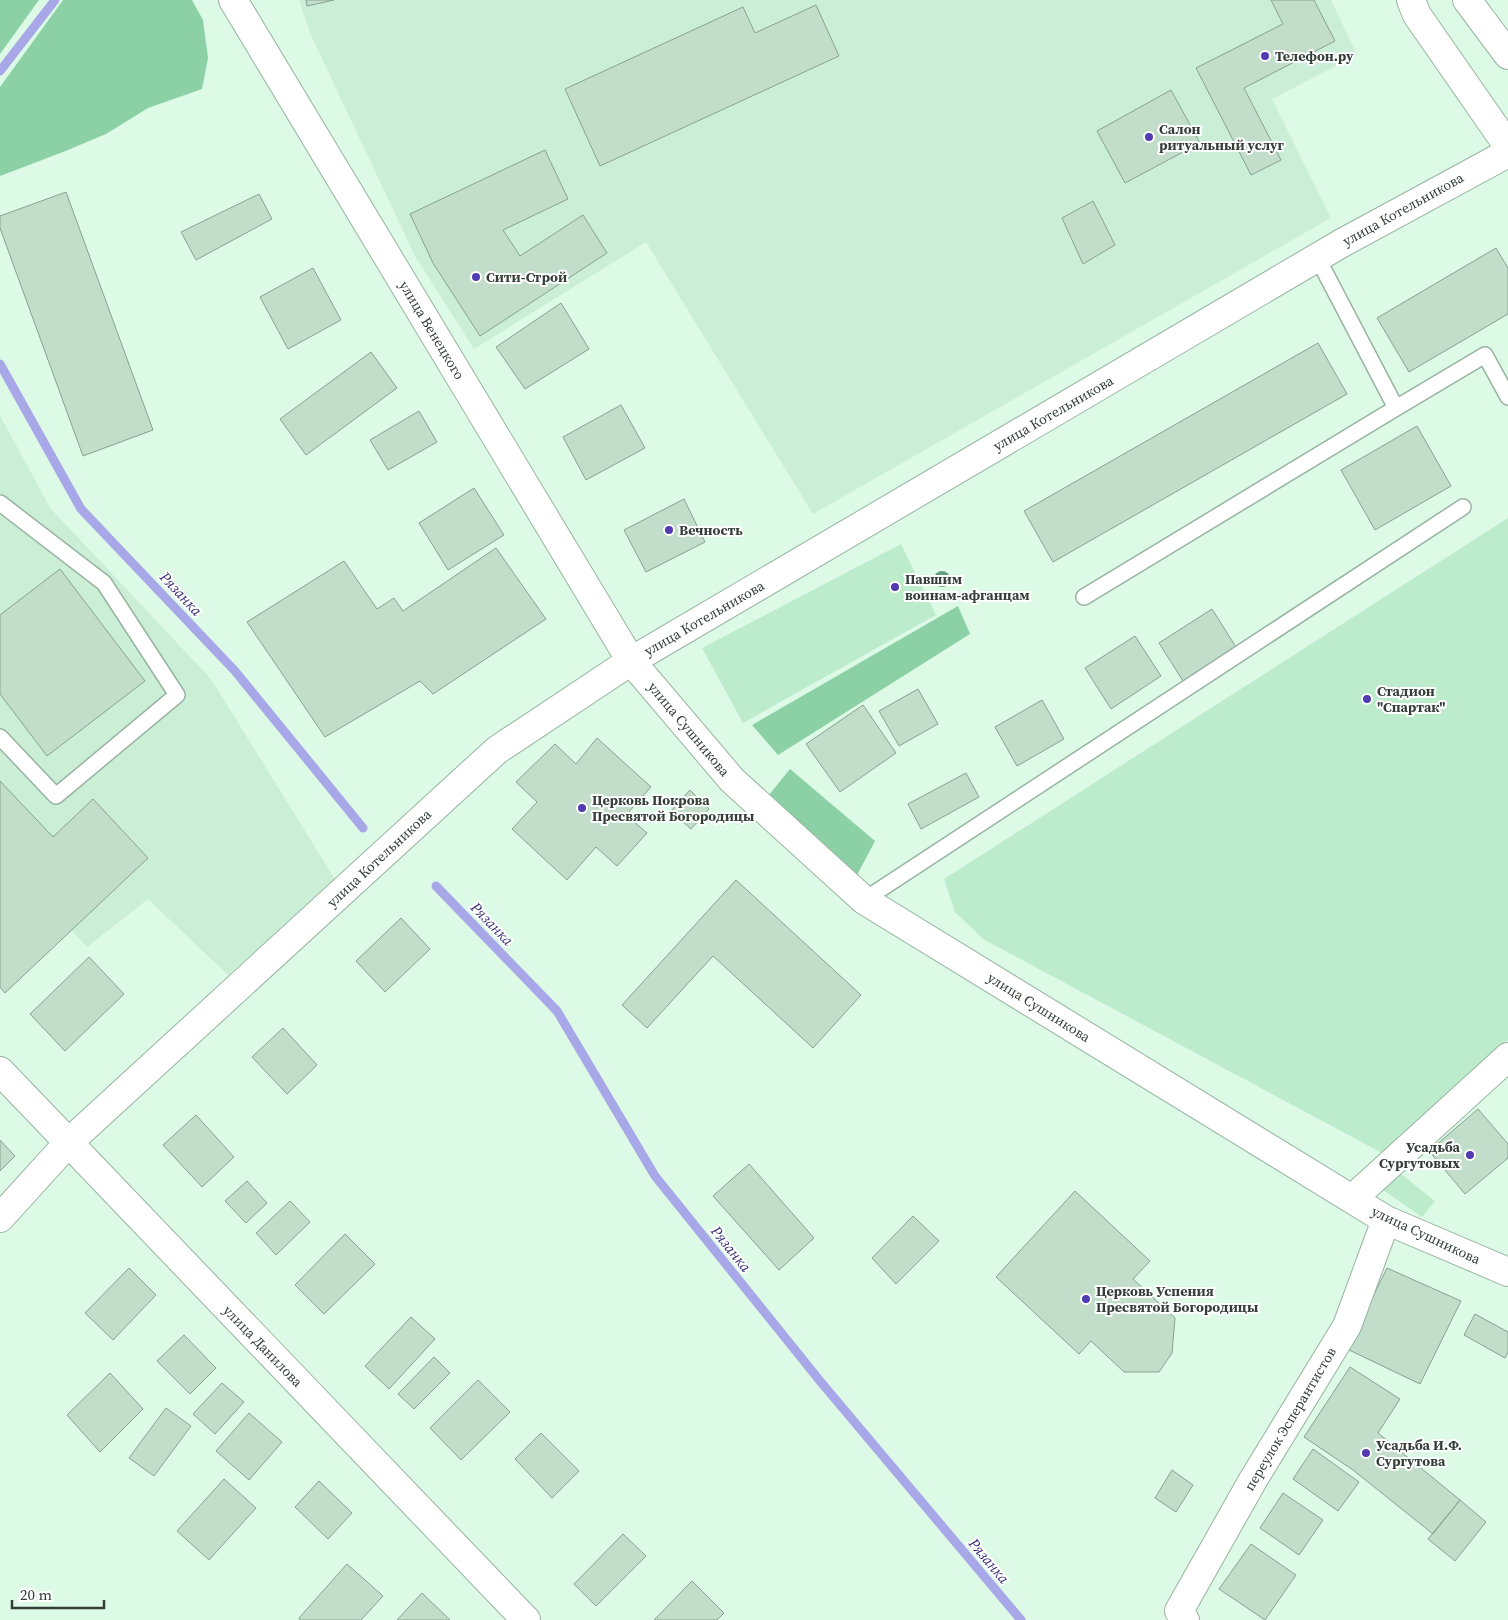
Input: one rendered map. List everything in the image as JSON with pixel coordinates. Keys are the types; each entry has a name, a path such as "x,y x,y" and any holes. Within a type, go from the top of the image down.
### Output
{"street":[{"name":"улица Венецкого","path":"233,0 631,661"},
{"path":"1411,0 1417,15 1508,146"},
{"path":"1467,0 1508,55"},
{"name":"улица Котельникова","path":"0,1218 68,1143 497,750 631,661 1317,257 1508,152"},
{"name":"улица Сушникова","path":"631,661 732,780 864,900 1386,1220 1508,1272"},
{"path":"1352,1199 1508,1057"},
{"name":"улица Данилова","path":"0,1071 526,1620"},
{"name":"переулок Эсперантистов","path":"1182,1616 1253,1480 1347,1326 1386,1220"}],"lane":[{"path":"1317,257 1396,408"},
{"path":"1084,597 1485,355 1508,397"},
{"path":"0,503 16,513 104,583 177,695 56,796 0,737"},
{"path":"864,900 1463,508"}],"shaded area":[{"path":"299,0 1331,0 1357,55 1272,99 1331,218 813,514 646,242 474,349 415,256 310,33"},
{"path":"0,416 51,509 211,679 336,881 228,975 148,899 87,947 71,930 5,993 0,987"},
{"name":"Стадион \"Спартак\"","path":"1508,518 1508,1040 1384,1154 983,939 955,912 944,879"},
{"path":"901,544 936,615 743,723 702,648"},
{"path":"1396,1170 1435,1201 1422,1217 1383,1190"}],"green space":[{"path":"0,0 39,0 0,54"},
{"path":"63,0 192,0 203,20 208,58 202,89 148,108 106,134 0,176 0,87"},
{"path":"958,606 970,634 778,755 752,725"},
{"path":"790,769 875,841 856,877 765,800"}],"building":[{"path":"306,0 334,0 307,6"},
{"path":"1271,0 1314,0 1335,41 1244,88 1281,160 1251,175 1196,68 1283,24"},
{"path":"816,5 839,56 600,166 565,89 743,7 755,33"},
{"name":"Салон ритуальный услуг","path":"1171,90 1200,143 1125,183 1097,131"},
{"path":"545,150 568,199 503,230 520,256 583,215 607,253 480,336 433,263 410,214"},
{"path":"66,192 153,430 83,456 0,228 0,216"},
{"path":"259,194 272,219 196,260 181,232"},
{"path":"1093,201 1115,245 1083,264 1062,218"},
{"path":"1496,248 1508,268 1508,314 1409,372 1377,318"},
{"path":"313,268 341,320 288,349 260,297"},
{"path":"561,303 589,349 525,389 496,347"},
{"path":"1318,343 1347,394 1053,562 1024,511"},
{"path":"371,352 397,388 306,455 280,419"},
{"path":"621,405 645,448 586,480 563,437"},
{"path":"419,411 437,442 388,470 370,440"},
{"path":"1417,426 1451,486 1375,530 1341,470"},
{"path":"474,488 504,535 448,570 419,523"},
{"path":"684,499 705,542 646,572 624,530"},
{"path":"496,548 546,619 433,694 420,681 325,737 247,622 344,561 377,609 394,598 403,611"},
{"path":"60,569 145,681 47,756 0,694 0,615"},
{"path":"1212,609 1236,647 1183,681 1159,643"},
{"path":"1135,636 1161,676 1111,709 1085,668"},
{"path":"918,689 938,724 899,746 879,711"},
{"path":"1042,700 1064,739 1017,766 995,727"},
{"path":"863,705 896,753 840,792 806,744"},
{"name":"Церковь Покрова Пресвятой Богородицы","path":"597,738 651,787 626,815 647,833 617,866 596,847 567,880 512,829 537,802 516,782 555,744 576,764"},
{"path":"966,773 979,797 921,829 908,804"},
{"path":"0,781 53,837 93,799 148,858 5,993 0,987"},
{"path":"690,790 709,809 691,829 671,811"},
{"path":"736,880 861,995 813,1048 713,956 647,1028 622,1005"},
{"path":"401,918 430,949 385,992 356,961"},
{"path":"89,957 124,994 65,1051 30,1014"},
{"path":"283,1028 317,1065 287,1094 252,1057"},
{"name":"Усадьба Сургутовых","path":"1478,1109 1508,1144 1508,1158 1465,1194 1429,1151"},
{"path":"196,1115 234,1157 202,1187 163,1145"},
{"path":"0,1140 15,1156 0,1171"},
{"path":"749,1164 814,1238 779,1270 713,1196"},
{"path":"247,1181 267,1203 246,1223 225,1201"},
{"name":"Церковь Успения Пресвятой Богородицы","path":"1075,1191 1150,1261 1133,1279 1175,1318 1172,1353 1159,1372 1124,1372 1091,1341 1079,1354 996,1277"},
{"path":"290,1201 310,1222 276,1255 256,1233"},
{"path":"913,1216 939,1241 896,1284 872,1258"},
{"path":"345,1234 375,1264 324,1314 295,1285"},
{"path":"129,1268 156,1295 113,1340 85,1313"},
{"path":"1387,1268 1461,1301 1420,1384 1347,1349"},
{"path":"1475,1314 1508,1332 1508,1352 1505,1358 1464,1335"},
{"path":"411,1317 435,1339 389,1389 365,1366"},
{"path":"184,1335 216,1368 190,1394 157,1361"},
{"path":"434,1357 450,1373 414,1409 398,1394"},
{"name":"Усадьба И.Ф. Сургутова","path":"1350,1367 1400,1399 1378,1433 1460,1500 1433,1534 1353,1470 1304,1437"},
{"path":"110,1373 143,1409 100,1452 67,1415"},
{"path":"478,1380 510,1412 461,1460 430,1428"},
{"path":"222,1383 244,1402 215,1434 193,1414"},
{"path":"166,1408 191,1426 154,1476 129,1458"},
{"path":"249,1413 282,1442 249,1480 216,1451"},
{"path":"541,1433 579,1471 552,1498 515,1459"},
{"path":"1313,1449 1359,1482 1338,1511 1293,1479"},
{"path":"1172,1470 1193,1485 1176,1512 1155,1498"},
{"path":"224,1479 256,1508 209,1560 177,1531"},
{"path":"319,1481 352,1513 328,1539 295,1507"},
{"path":"1283,1493 1323,1520 1299,1555 1260,1528"},
{"path":"1460,1500 1486,1522 1455,1561 1428,1539"},
{"path":"623,1534 646,1556 596,1606 574,1584"},
{"path":"1251,1544 1296,1575 1265,1620 1219,1589"},
{"path":"347,1564 383,1596 361,1620 300,1620 299,1618"},
{"path":"692,1581 724,1613 717,1620 654,1620"},
{"path":"422,1593 450,1620 397,1620"}],"waterway":[{"name":"Рязанка","path":"0,71 55,0"},
{"name":"Рязанка","path":"0,364 81,509 235,671 363,828"},
{"name":"Рязанка","path":"436,886 557,1011 655,1176 820,1381 1021,1620"}],"place":[{"name":"Телефон.ру","path":"1265,56"},
{"name":"Салон ритуальный услуг","path":"1149,137"},
{"name":"Сити-Строй","path":"476,277"},
{"name":"Вечность","path":"669,530"},
{"name":"Павшим воинам-афганцам","path":"895,587"},
{"name":"Стадион \"Спартак\"","path":"1367,699"},
{"name":"Церковь Покрова Пресвятой Богородицы","path":"582,808"},
{"name":"Усадьба Сургутовых","path":"1470,1155"},
{"name":"Церковь Успения Пресвятой Богородицы","path":"1086,1299"},
{"name":"Усадьба И.Ф. Сургутова","path":"1366,1453"}]}
